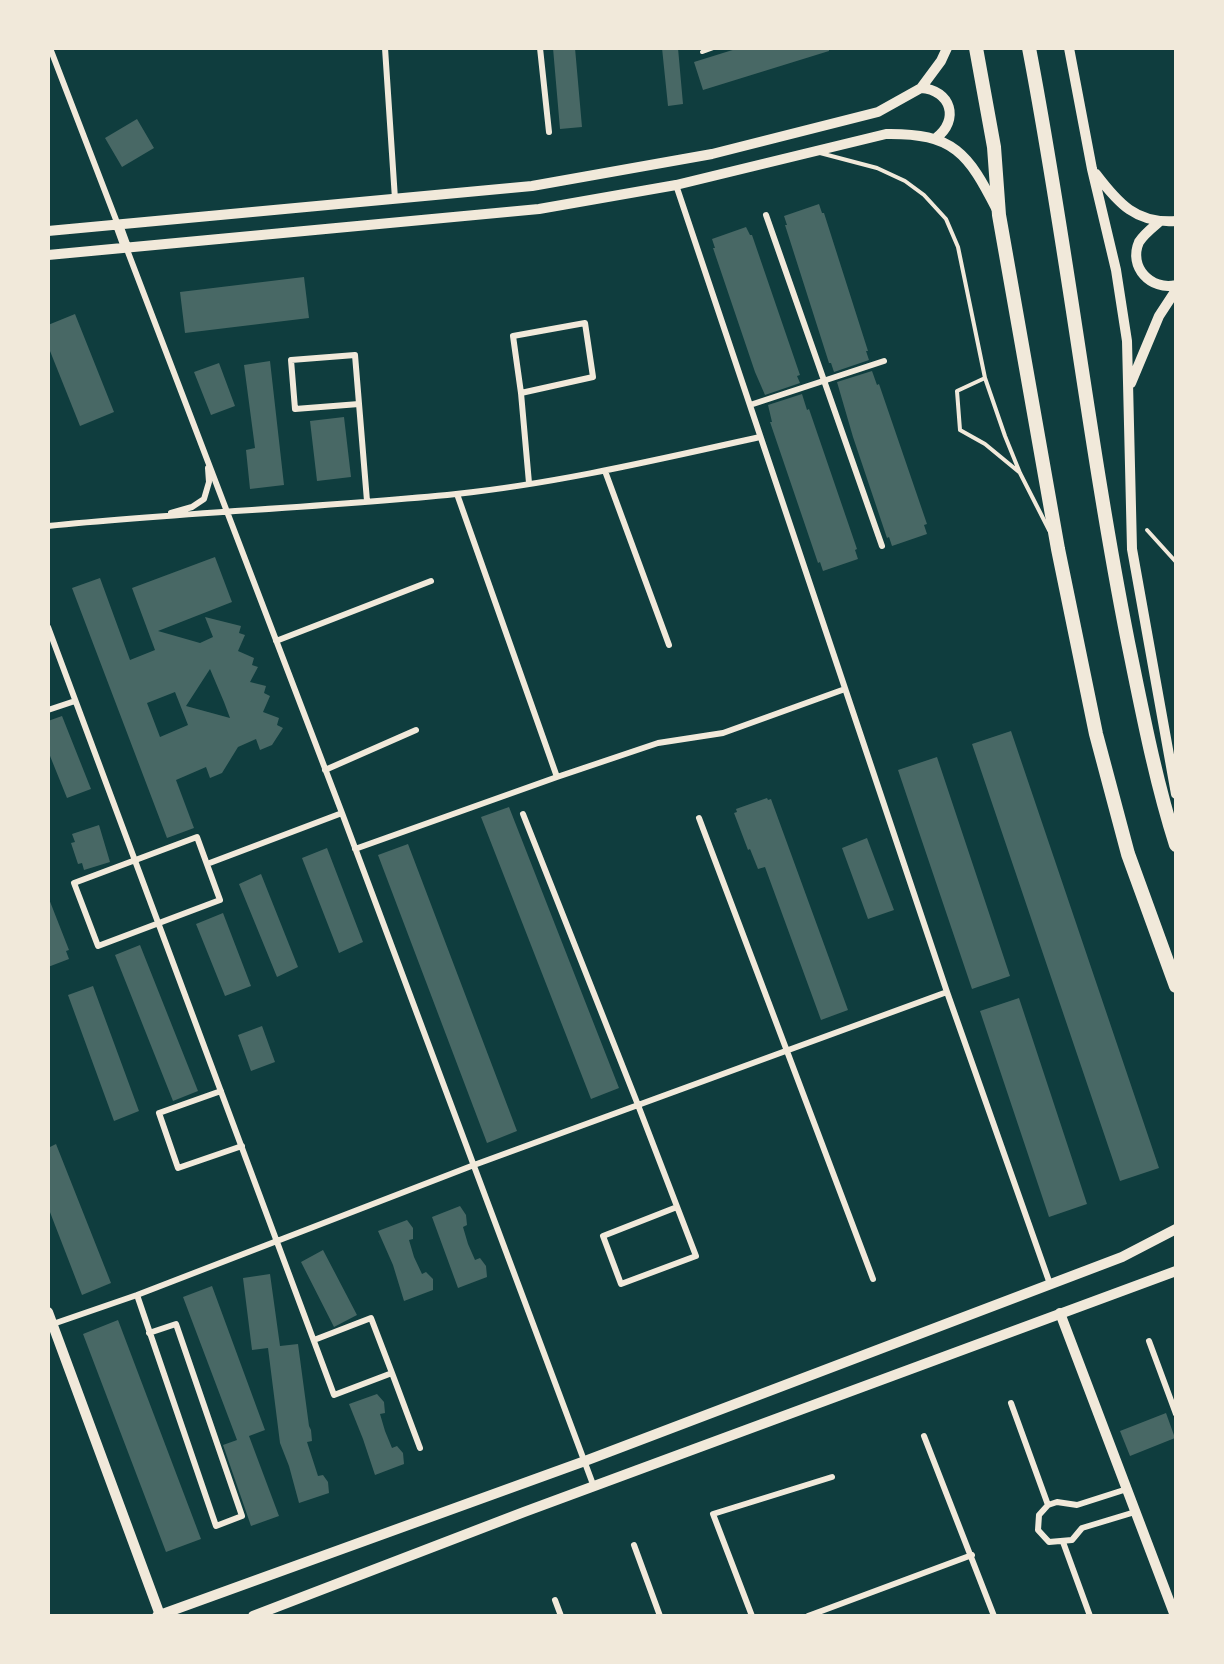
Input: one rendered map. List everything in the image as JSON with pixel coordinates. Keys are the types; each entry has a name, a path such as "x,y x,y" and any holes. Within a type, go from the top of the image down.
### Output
{"highway":[{"path":"976,48 994,147 999,215 1058,549 1096,734 1125,843 1176,986"},
{"path":"1029,48 1067,265 1108,542 1145,724 1176,845"}],"main road":[{"path":"48,231 532,186 712,154 878,112 921,88 941,61 947,48"},
{"path":"1069,48 1092,169 1116,270 1127,341 1132,549 1176,794"},
{"path":"921,88 939,93 949,107 948,125 936,138"},
{"path":"48,255 539,209 676,185 886,134 911,134 936,138 953,147 973,165 999,215"},
{"path":"1092,169 1116,200 1136,213 1159,222 1176,221"},
{"path":"1159,222 1145,234 1139,243 1136,253 1137,264 1149,281 1159,286 1176,285"},
{"path":"118,225 126,247"},
{"path":"1128,389 1160,316 1176,290"},
{"path":"48,1312 50,1325 158,1615 585,1461 1122,1257 1176,1229"},
{"path":"253,1616 513,1516 1176,1271"},
{"path":"1060,1313 1175,1616"}],"street":[{"path":"50,48 118,225"},
{"path":"385,48 395,200"},
{"path":"540,48 549,132"},
{"path":"676,185 947,992 1050,1284"},
{"path":"766,215 882,546"},
{"path":"126,247 356,849 594,1487"},
{"path":"521,393 593,377 585,323 513,336 529,483"},
{"path":"359,404 295,409 291,360 355,355 359,404 366,501"},
{"path":"750,405 884,361"},
{"path":"48,526 457,494 605,471 760,437"},
{"path":"161,516 192,507 204,499 209,482 207,458"},
{"path":"605,471 669,645"},
{"path":"457,494 556,777"},
{"path":"276,641 431,581"},
{"path":"48,627 52,648 75,701 334,1395 392,1373"},
{"path":"356,849 658,743 723,733 845,689"},
{"path":"48,710 75,701"},
{"path":"326,770 416,730"},
{"path":"207,864 342,813"},
{"path":"523,814 638,1105 696,1256 621,1284 603,1236 677,1207"},
{"path":"699,818 873,1279"},
{"path":"197,837 207,864 220,900 98,946 75,883 197,837"},
{"path":"50,1325 137,1295 474,1165 947,992"},
{"path":"221,1091 159,1113 178,1168 242,1146"},
{"path":"137,1295 149,1333 216,1526 242,1516 176,1324 149,1333"},
{"path":"314,1340 371,1318 420,1448"},
{"path":"1149,1341 1176,1414"},
{"path":"1011,1403 1048,1505"},
{"path":"924,1436 994,1616"},
{"path":"752,1616 713,1514 832,1477"},
{"path":"1126,1489 1077,1505 1057,1502 1048,1505 1039,1515 1038,1530 1049,1542 1063,1542 1072,1540 1082,1528 1135,1512"},
{"path":"1063,1542 1090,1616"},
{"path":"634,1545 660,1616"},
{"path":"808,1616 972,1555"},
{"path":"555,1600 561,1616"}],"lane":[{"path":"702,52 713,48"},
{"path":"813,152 877,168 905,181 924,195 946,219 958,247 985,378 1020,473 1058,549"},
{"path":"985,378 957,391 960,430 985,444 1020,473"},
{"path":"1147,530 1176,562"}],"building":[{"path":"553,48 575,48 582,127 560,129"},
{"path":"662,48 678,48 683,104 668,106"},
{"path":"739,48 829,48 829,51 703,90 694,62"},
{"path":"137,119 154,148 122,167 105,138"},
{"path":"819,204 824,213 869,360 834,372 829,363 784,216"},
{"path":"746,227 752,235 800,375 797,376 800,383 765,395 713,248 715,248 712,239"},
{"path":"304,277 309,318 185,333 180,292"},
{"path":"75,314 114,412 80,426 48,346 48,325"},
{"path":"270,361 284,485 250,489 246,450 255,448 244,365"},
{"path":"219,363 235,406 211,415 194,372"},
{"path":"872,371 877,385 879,384 927,524 924,525 927,534 892,546 889,537 887,538 853,437 837,382"},
{"path":"802,394 857,549 855,550 858,559 823,571 820,562 818,563 770,422 772,422 768,405"},
{"path":"344,417 351,477 317,481 310,421"},
{"path":"215,557 232,602 158,631 200,643 213,637 205,617 241,626 239,633 245,635 238,651 254,658 252,665 258,667 250,682 266,686 264,693 270,696 263,712 279,718 277,725 283,728 272,745 260,750 256,739 238,747 222,773 210,778 206,767 176,780 194,828 167,838 72,588 100,578 130,660 155,650 132,588","holes":["210,669 224,702 230,718 186,706","175,692 188,725 160,737 147,703"]},
{"path":"62,716 91,789 67,798 48,751 48,721"},
{"path":"1011,731 1159,1168 1120,1181 972,744"},
{"path":"937,757 1010,976 972,989 898,770"},
{"path":"767,798 771,799 848,1010 821,1020 765,867 758,869 734,813 737,812 736,809"},
{"path":"509,807 619,1088 591,1099 481,817"},
{"path":"99,825 110,862 84,870 82,863 78,864 71,843 75,842 72,834"},
{"path":"867,838 894,910 868,919 842,848"},
{"path":"408,844 517,1131 487,1143 378,855"},
{"path":"327,848 363,942 339,953 302,858"},
{"path":"261,874 298,967 277,977 239,884"},
{"path":"49,899 69,950 66,951 69,959 48,967"},
{"path":"223,913 251,986 225,996 196,924"},
{"path":"140,945 198,1091 173,1101 115,955"},
{"path":"93,986 139,1111 114,1121 68,995"},
{"path":"1019,998 1087,1204 1049,1217 980,1011"},
{"path":"262,1026 275,1062 251,1071 238,1035"},
{"path":"56,1144 111,1283 82,1295 48,1207 48,1148"},
{"path":"460,1206 466,1215 467,1225 463,1227 468,1244 475,1260 480,1258 486,1266 487,1277 458,1288 432,1217"},
{"path":"407,1220 413,1228 413,1239 409,1240 414,1257 422,1274 426,1272 433,1279 433,1290 404,1301 393,1265 378,1231"},
{"path":"323,1250 357,1315 334,1327 301,1262"},
{"path":"270,1274 280,1346 298,1344 311,1430 312,1441 307,1442 318,1476 323,1475 328,1482 329,1493 299,1503 280,1443 268,1348 252,1350 243,1278"},
{"path":"212,1286 265,1430 249,1436 279,1516 251,1526 223,1445 237,1440 183,1297"},
{"path":"118,1320 201,1539 166,1552 83,1334"},
{"path":"377,1394 384,1402 385,1413 380,1414 385,1431 392,1448 397,1446 403,1453 404,1464 375,1475 349,1404"},
{"path":"1166,1413 1175,1438 1130,1456 1120,1431"}]}
